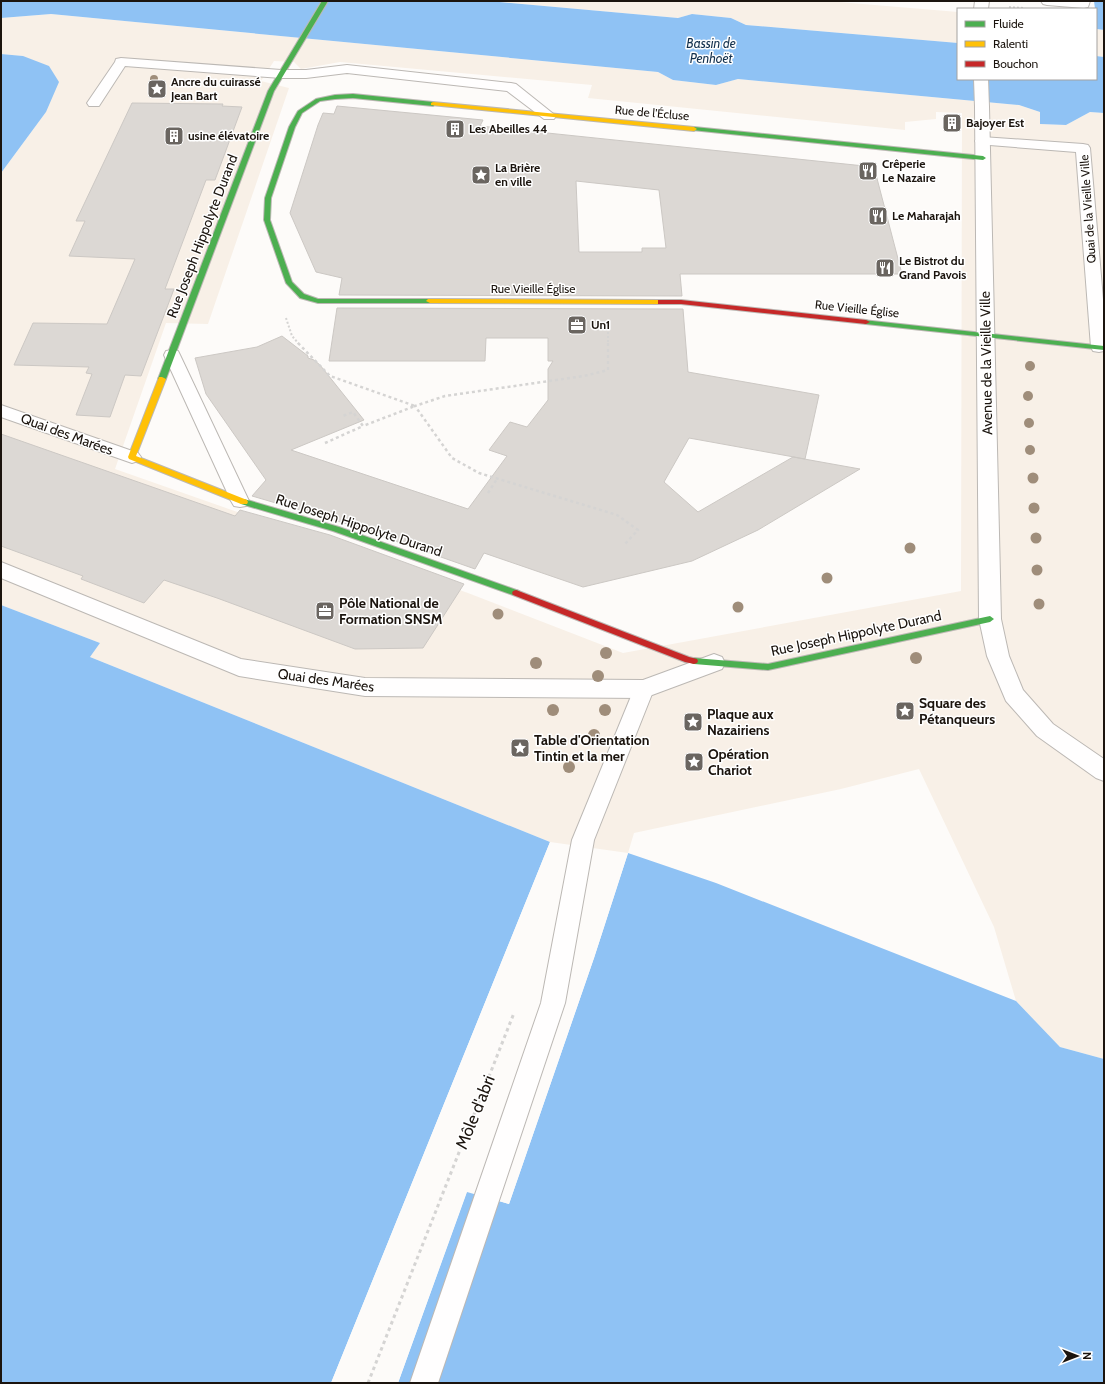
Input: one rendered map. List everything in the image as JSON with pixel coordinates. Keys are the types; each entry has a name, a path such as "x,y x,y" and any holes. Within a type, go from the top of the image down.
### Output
{"street":[{"name":"Rue Joseph Hippolyte Durand","path":"325,1 271,91 132,458 240,501 336,529 555,607 688,660 768,667 990,619"},
{"name":"Rue de l'Écluse","path":"318,100 335,96 353,96 549,116 878,146 983,158"},
{"name":"Rue Vieille Église","path":"318,100 300,112 292,127 268,198 266,220 289,283 302,296 318,301 681,302 985,334 1101,348"},
{"name":"Avenue de la Vieille Ville","path":"982,107 990,619 998,656 1014,695 1045,730 1104,771"},
{"name":"Quai des Marées","path":"1,570 240,668 365,687 644,690 714,663"}],"lane":[{"path":"1047,1 1084,4 1084,1"},
{"path":"94,103 121,62 281,74 306,74 347,69 511,87 549,116"},
{"path":"981,80 982,107"},
{"name":"Quai de la Vieille Ville","path":"982,141 1083,148 1101,348"},
{"path":"172,355 240,501"},
{"name":"Quai des Marées","path":"1,410 132,458"},
{"path":"424,1383 553,1003 582,840 644,690"}],"path":[{"path":"325,443 363,426 445,396 584,376 608,370 608,301"},
{"path":"292,336 314,361 330,376 415,406 452,458 479,473 617,515 638,530 624,545"},
{"path":"344,416 353,412 363,426"},
{"path":"488,493 498,479"},
{"name":"Môle d'abri","path":"368,1383 515,1011"}],"shaded area":[{"path":"489,1 827,1 957,12 957,43 746,25 731,18 692,14 678,18"},
{"path":"51,14 658,72 673,80 716,85 738,79 1019,105 1040,112 1040,124 1066,125 1090,112 1104,113 1104,1059 1060,1047 1016,1001 994,927 919,769 841,789 634,833 628,853 550,842 90,657 100,643 1,605 1,173 46,112 23,56 1,54 1,18","holes":["274,61 294,62 301,69 340,62 592,85 588,98 905,130 905,122 936,119 936,112 962,113 961,591 623,653 468,593 115,469 166,323 208,324 289,88 261,81"]},
{"path":"1097,29 1104,30 1104,57 1097,56"}],"water":[{"name":"Bassin de Penhoët","path":"1,1 489,1 678,18 692,14 731,18 746,25 957,43 957,80 1097,80 1097,56 1104,57 1104,113 1090,112 1066,125 1040,124 1040,112 1019,105 738,79 716,85 673,80 658,72 51,14 1,18"},
{"path":"1094,1 1104,1 1104,30 1097,29 1097,8 1095,8"},
{"path":"1,54 23,56 49,66 59,82 46,112 1,173"},
{"path":"1,605 100,643 90,657 550,842 331,1383 1,1383"},
{"path":"628,853 716,883 1016,1001 1060,1047 1104,1059 1104,1383 398,1383 467,1191 509,1204 594,958"}],"pier":[{"path":"550,842 552,843 333,1383 331,1383"},
{"path":"626,853 628,853 594,958 509,1204 467,1192 398,1383 396,1383 465,1190 508,1201"}],"building":[{"path":"132,103 223,104 222,106 242,107 215,180 206,180 165,289 174,289 141,376 125,375 110,417 76,415 92,374 86,373 89,367 14,365 33,323 107,324 135,259 69,256 85,221 76,221"},
{"path":"337,106 483,120 480,126 874,167 902,274 680,274 682,296 339,295 342,278 316,272 290,213 323,113 334,114","holes":["576,181 659,190 666,248 642,248 642,252 579,252"]},
{"path":"337,308 683,309 688,372 819,395 805,459 689,438 664,482 698,512 793,457 860,469 758,530 692,561 583,587 484,553 475,569 344,523 252,496 266,480 206,394 195,358 257,347 282,336 308,356 308,358 314,360 320,365 364,420 291,450 468,509 507,456 489,450 510,422 527,427 548,400 548,369 553,361 548,361 548,338 486,338 485,361 329,361"},
{"path":"1,434 235,516 240,510 330,535 464,584 423,648 355,649 164,580 144,603 81,579 83,576 1,546"}],"traffic: fast":[{"path":"162,379 271,91 325,1"},
{"path":"430,301 318,301 302,296 289,283 267,220 268,198 292,127 300,112 318,100 335,97 353,96 433,104"},
{"path":"694,129 983,158"},
{"path":"866,322 1104,348"},
{"path":"244,502 336,529 516,593"},
{"path":"694,661 768,667 990,619"}],"traffic: slow":[{"path":"433,104 694,129"},
{"path":"430,301 660,302"},
{"path":"162,379 132,457 244,502"}],"traffic: jam":[{"path":"660,302 681,302 866,322"},
{"path":"516,593 688,660 694,661"}],"place":[{"name":"Ancre du cuirassé Jean Bart","path":"157,89"},
{"name":"Bajoyer Est","path":"952,123"},
{"name":"Les Abeilles 44","path":"455,129"},
{"name":"usine élévatoire","path":"174,136"},
{"name":"Crêperie Le Nazaire","path":"868,171"},
{"name":"La Brière en ville","path":"481,175"},
{"name":"Le Maharajah","path":"878,216"},
{"name":"Le Bistrot du Grand Pavois","path":"885,268"},
{"name":"Un1","path":"577,325"},
{"name":"Pôle National de Formation SNSM","path":"325,611"},
{"name":"Square des Pétanqueurs","path":"905,711"},
{"name":"Plaque aux Nazairiens","path":"693,722"},
{"name":"Table d'Orientation Tintin et la mer","path":"520,748"},
{"name":"Opération Chariot","path":"694,762"}]}
